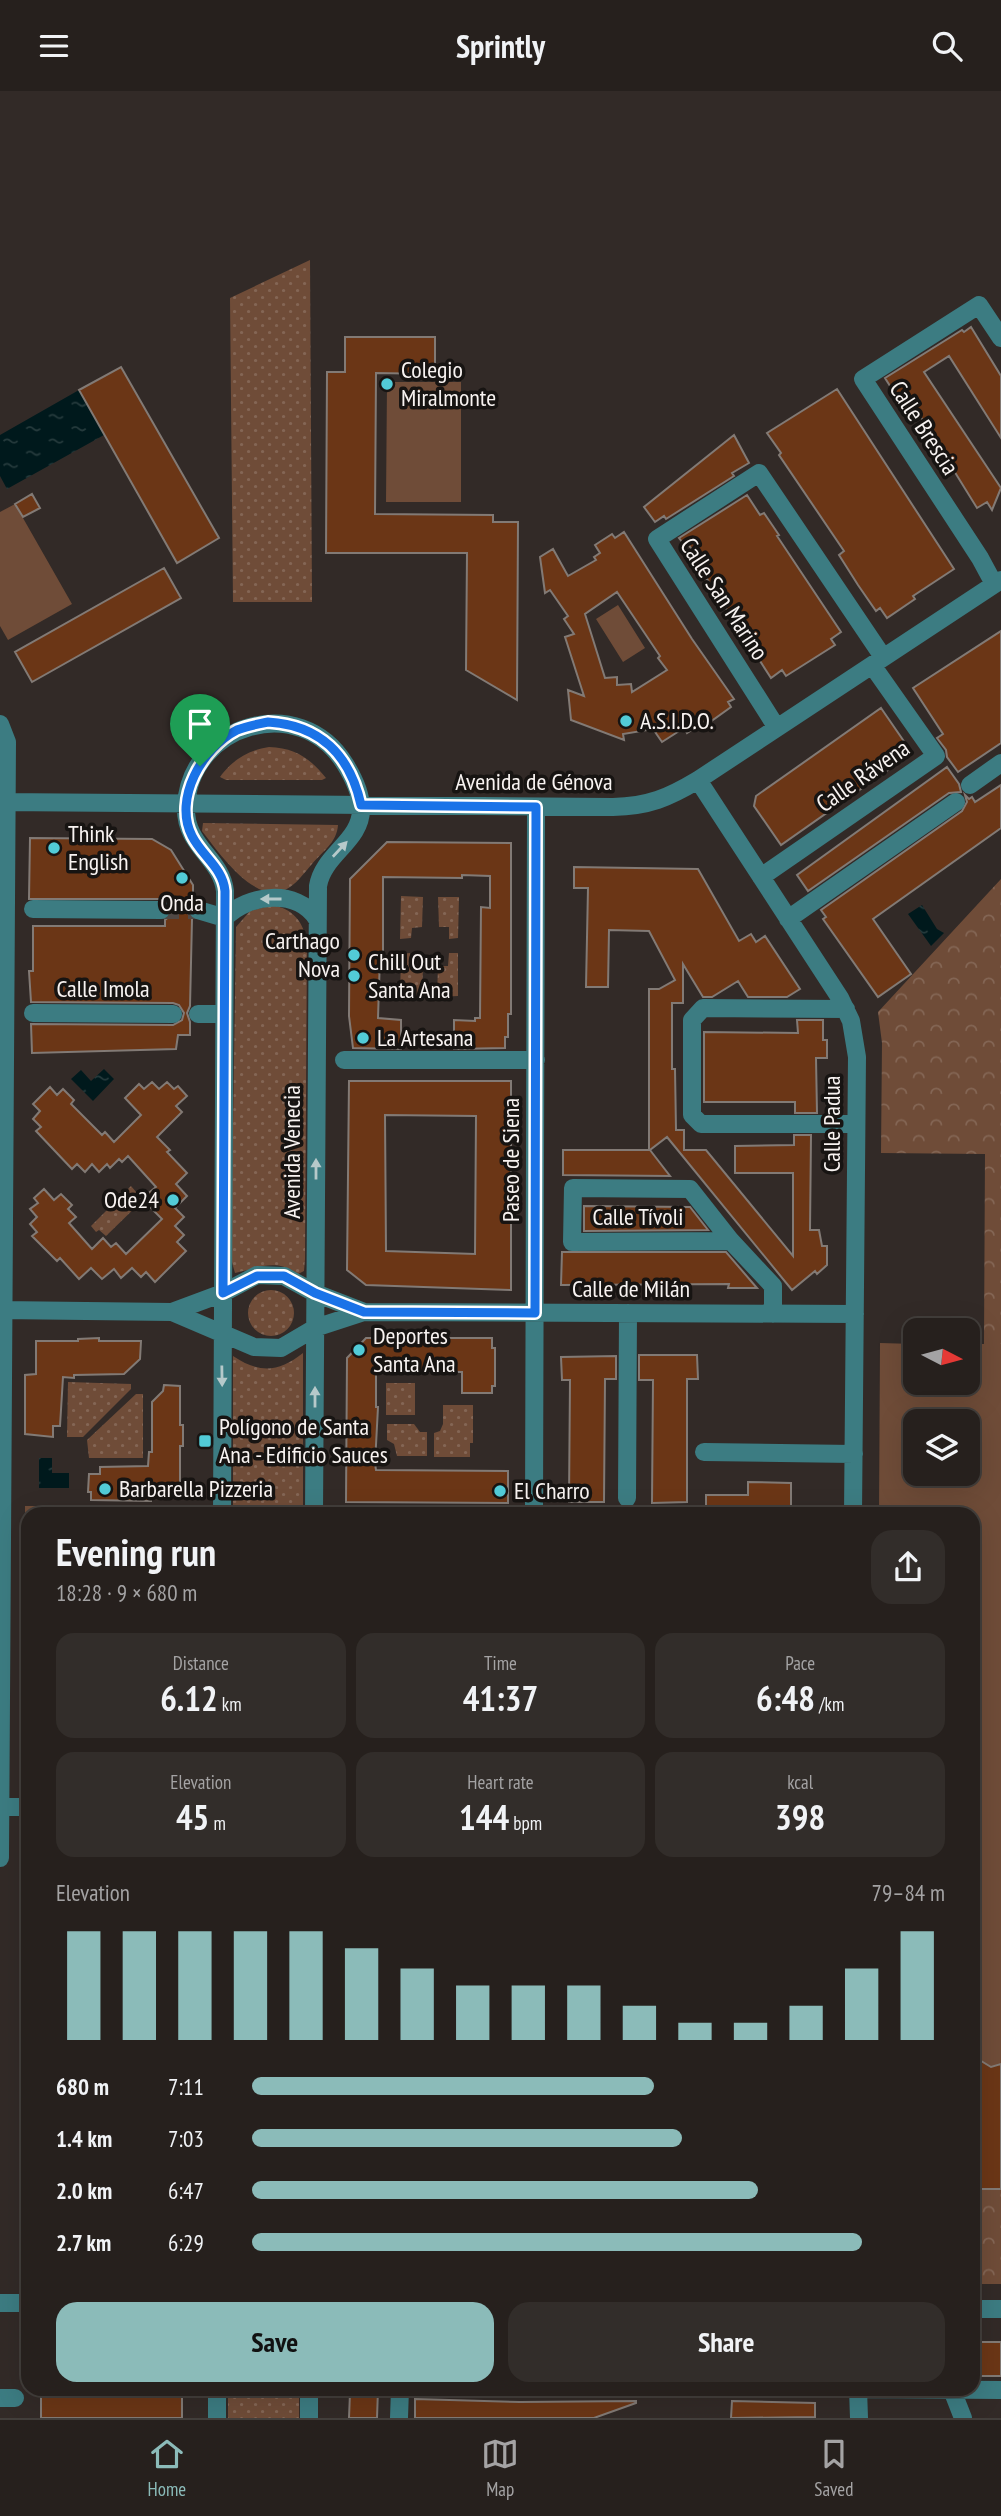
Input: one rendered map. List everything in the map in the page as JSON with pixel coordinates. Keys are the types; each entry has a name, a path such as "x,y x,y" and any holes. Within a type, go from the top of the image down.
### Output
{"street":[{"name":"Calle Brescia","path":"997,582 863,379 979,305 1001,338"},
{"name":"Calle San Marino","path":"777,728 657,539 759,473 877,661"},
{"name":"Avenida de Génova","path":"3,802 536,807 642,805 667,798 698,780 997,582"},
{"name":"Calle Rávena","path":"761,877 936,756 877,661"},
{"path":"222,1507 224,884 219,872 192,837 188,827 186,804 194,777 212,750 236,731 268,722 304,728 332,747 349,770 361,805"},
{"path":"0,724 7,742 3,802 0,1858"},
{"path":"970,785 1001,763"},
{"name":"Calle Padua","path":"698,780 846,1009 856,1046 853,1507"},
{"path":"788,919 956,802"},
{"name":"Avenida Venecia","path":"314,1507 318,886 327,864 357,828 361,805"},
{"name":"Paseo de Siena","path":"534,1507 536,807"},
{"path":"225,918 245,903 272,898 296,902 307,907 317,919"},
{"path":"33,909 161,910"},
{"path":"198,910 225,918"},
{"path":"846,1009 703,1008 692,1020 692,1115 701,1124 856,1124"},
{"name":"Calle Imola","path":"33,1013 173,1014"},
{"path":"198,1014 224,1014"},
{"path":"344,1060 536,1060"},
{"name":"Calle Tívoli","path":"731,1241 572,1242 573,1188 690,1189 731,1241 773,1286 773,1314"},
{"path":"2,1310 172,1312 223,1293 257,1276 284,1276 315,1293"},
{"name":"Calle de Milán","path":"315,1293 364,1312"},
{"path":"172,1312 254,1347 281,1348 315,1328"},
{"name":"Calle de Milán","path":"315,1328 364,1312 855,1314"},
{"path":"627,1498 628,1313"},
{"path":"704,1452 854,1454"},
{"path":"0,1807 21,1807"},
{"path":"0,2303 21,2303"},
{"path":"980,2309 1001,2309"},
{"path":"980,2390 1001,2390"},
{"path":"217,2396 217,2418"},
{"path":"309,2396 309,2418"},
{"path":"400,2396 400,2418"},
{"path":"859,2418 860,2396"},
{"path":"955,2396 963,2418"}],"green space":[{"path":"310,260 312,602 233,602 230,298"},
{"path":"387,382 461,382 461,502 386,502"},
{"path":"15,504 72,604 8,640 0,626 0,512"},
{"path":"618,605 645,648 623,662 596,619"},
{"path":"269,747 287,749 301,755 326,778 226,780 220,777 242,757"},
{"path":"203,823 338,825 332,841 300,879 285,890 273,893 249,883 227,862 202,831"},
{"path":"1001,879 1001,1344 984,1344 985,1154 881,1153 882,1043 878,1012"},
{"path":"401,896 423,897 422,927 412,928 411,938 400,939"},
{"path":"438,897 459,897 458,938 449,939 449,927 439,927"},
{"path":"272,905 296,917 307,942 305,1259 304,1271 298,1274 274,1265 235,1273 231,1259 236,927 250,911"},
{"path":"410,953 411,966 423,966 422,996 400,997 401,954"},
{"path":"449,953 458,953 458,996 437,997 438,966 448,966"},
{"path":"131,1186 143,1200 106,1236 99,1230 96,1232 91,1226"},
{"path":"271,1290 287,1297 294,1313 287,1329 271,1336 255,1329 248,1313 255,1297"},
{"path":"880,1343 903,1344 903,1395 980,1395 980,1344 1001,1344 1001,2189 980,2189 980,1507 879,1507"},
{"path":"303,1353 303,1507 233,1507 233,1356 261,1368 277,1367"},
{"path":"68,1382 131,1384 131,1389 83,1437 67,1437"},
{"path":"386,1383 415,1383 415,1415 386,1415"},
{"path":"136,1394 143,1394 143,1458 89,1458 87,1440"},
{"path":"443,1405 473,1405 473,1443 470,1443 470,1457 434,1457 434,1433 440,1431 443,1424"},
{"path":"387,1424 414,1424 420,1432 427,1432 427,1456 397,1456 394,1444 387,1440"},
{"path":"25,1506 195,1506 195,1507"},
{"path":"980,2189 1001,2189 1001,2284 980,2284"},
{"path":"228,2396 299,2396 299,2418 228,2418"}],"water":[{"path":"79,390 104,435 7,489 0,476 0,435"},
{"path":"922,905 937,929 944,933 931,946 908,914"},
{"path":"104,1069 114,1079 93,1101 71,1079 81,1070 91,1081"},
{"path":"39,1458 52,1458 52,1473 69,1473 69,1488 39,1488"}],"building":[{"path":"971,327 1001,376 1001,438 949,356 924,372 1001,488 992,510 987,502 977,508 912,403 904,408 885,378"},
{"path":"345,337 435,337 435,374 376,373 375,514 493,515 493,522 518,522 517,700 466,670 467,553 326,553 327,372 345,372"},
{"path":"121,367 219,538 177,563 79,390"},
{"path":"837,389 954,569 913,596 915,599 887,618 880,608 876,611 858,585 839,555 844,551 767,433"},
{"path":"734,435 749,463 732,473 734,476 666,519 664,516 655,522 644,507"},
{"path":"32,494 40,508 23,517 15,504"},
{"path":"747,495 760,515 764,513 841,632 831,639 835,645 786,676 782,670 771,678 700,568 703,566 686,541 683,543 679,538"},
{"path":"624,532 734,699 728,702 731,707 710,722 708,719 687,733 684,728 662,742 653,729 623,734 624,740 571,720 568,690 584,696 565,637 574,634 564,619 568,616 550,590 545,593 540,557 553,549 568,576 596,560 594,557 600,553 595,545 612,534 615,538","holes":["617,592 660,656 658,658 667,670 632,692 631,684 617,685 617,677 605,678 585,614"]},
{"path":"164,568 181,598 32,682 15,652"},
{"path":"1001,631 1001,743 958,772 937,738 943,734 913,688"},
{"path":"881,708 912,753 781,845 754,806 756,796"},
{"path":"947,767 959,784 961,792 949,793 808,891 797,875"},
{"path":"1001,785 1001,828 873,919 911,974 878,997 823,919 826,917 821,910 962,811 967,802 965,795 969,799 972,797 975,802"},
{"path":"30,838 152,839 171,850 193,885 193,900 187,906 187,912 192,919 190,1006 187,1013 190,1035 178,1035 176,1049 32,1053 31,1024 173,1025 182,1020 184,1013 179,1005 173,1003 31,1002 29,971 33,971 33,926 165,926 165,920 172,909 167,901 161,899 29,899"},
{"path":"387,842 511,843 511,1014 508,1014 505,1048 454,1049 454,1020 475,1021 475,1018 480,1018 481,907 490,908 490,876 462,875 462,878 383,877 383,957 380,957 378,1018 401,1020 401,1049 353,1048 349,1016 350,879"},
{"path":"574,867 698,869 739,941 751,934 756,942 765,936 800,989 787,997 748,997 738,981 712,997 703,997 683,964 683,1003 672,1003 676,1130 684,1130 684,1150 706,1150 793,1256 793,1173 735,1173 735,1146 794,1145 794,1135 811,1135 810,1230 819,1230 822,1246 827,1246 827,1265 792,1290 667,1137 650,1150 670,1176 563,1175 563,1150 649,1150 649,989 659,989 675,980 649,931 609,930 608,987 586,987 588,888 574,888"},
{"path":"797,1020 823,1020 827,1058 816,1058 817,1113 795,1113 795,1102 704,1102 704,1032 798,1033"},
{"path":"349,1081 511,1081 511,1290 366,1285 347,1270","holes":["385,1115 476,1116 475,1254 386,1251"]},
{"path":"152,1082 159,1089 167,1082 174,1089 178,1086 187,1096 176,1106 182,1112 157,1137 187,1173 176,1184 187,1196 175,1208 184,1217 175,1226 184,1235 177,1242 186,1251 155,1282 146,1272 141,1277 132,1268 121,1278 114,1269 102,1279 91,1268 79,1279 60,1258 57,1261 32,1236 37,1232 30,1224 37,1217 30,1209 38,1203 34,1198 44,1189 54,1200 61,1194 72,1205 68,1209 76,1217 69,1223 92,1249 103,1238 111,1247 116,1243 126,1254 162,1219 151,1208 155,1204 146,1195 156,1187 128,1156 122,1162 119,1159 110,1168 107,1164 99,1172 92,1164 85,1172 77,1164 72,1169 36,1131 41,1127 33,1119 40,1111 33,1104 50,1087 57,1095 63,1089 74,1100 71,1104 102,1135 105,1132 114,1142 141,1115 125,1098 139,1084 144,1089"},
{"path":"584,1206 690,1207 708,1230 584,1231"},
{"path":"562,1252 726,1252 757,1288 728,1288 729,1284 561,1285"},
{"path":"99,1338 99,1341 141,1341 140,1359 124,1374 63,1377 60,1426 53,1426 53,1437 25,1434 25,1375 36,1374 36,1341"},
{"path":"366,1338 492,1338 492,1348 495,1348 495,1386 492,1386 492,1393 462,1393 462,1372 376,1370 378,1407 375,1464 376,1470 508,1471 508,1503 346,1502 347,1358"},
{"path":"639,1355 697,1355 698,1379 687,1379 687,1502 652,1503 653,1380 639,1380"},
{"path":"616,1356 616,1379 605,1379 604,1502 569,1502 570,1380 562,1380 561,1357"},
{"path":"164,1385 180,1386 183,1446 180,1446 180,1491 151,1491 151,1501 91,1500 91,1492 88,1492 89,1474 100,1474 100,1467 148,1466 149,1452 152,1452 152,1402 163,1391"},
{"path":"748,1482 791,1483 791,1507 706,1507 706,1495 748,1495"},
{"path":"980,2060 991,2067 1001,2064 1001,2189 980,2189"},
{"path":"981,2342 1001,2342 1001,2376 981,2376"},
{"path":"41,2396 182,2396 182,2418 41,2418"},
{"path":"350,2396 378,2396 377,2418 349,2418"},
{"path":"415,2399 636,2403 594,2418 415,2418"},
{"path":"732,2401 815,2403 815,2417 731,2418"}],"tunnel":[{"path":"161,910 198,910"}],"place":[{"name":"Colegio Miralmonte","path":"387,384"},
{"name":"A.S.I.D.O.","path":"626,721"},
{"name":"Think English","path":"54,848"},
{"name":"Onda","path":"182,878"},
{"name":"Carthago Nova","path":"354,955"},
{"name":"Chill Out Santa Ana","path":"354,976"},
{"name":"La Artesana","path":"363,1038"},
{"name":"Ode24","path":"173,1200"},
{"name":"Deportes Santa Ana","path":"359,1350"},
{"name":"Polígono de Santa Ana - Edificio Sauces","path":"205,1441"},
{"name":"Barbarella Pizzeria","path":"105,1489"},
{"name":"El Charro","path":"500,1491"}],"route":[{"path":"268,722 286,723 304,728 332,747 349,770 361,805 536,807 535,1313 364,1312 315,1293 284,1276 257,1276 223,1293 225,891 219,872 192,837 186,818 189,791 200,766 212,750 236,731 268,722"}]}
